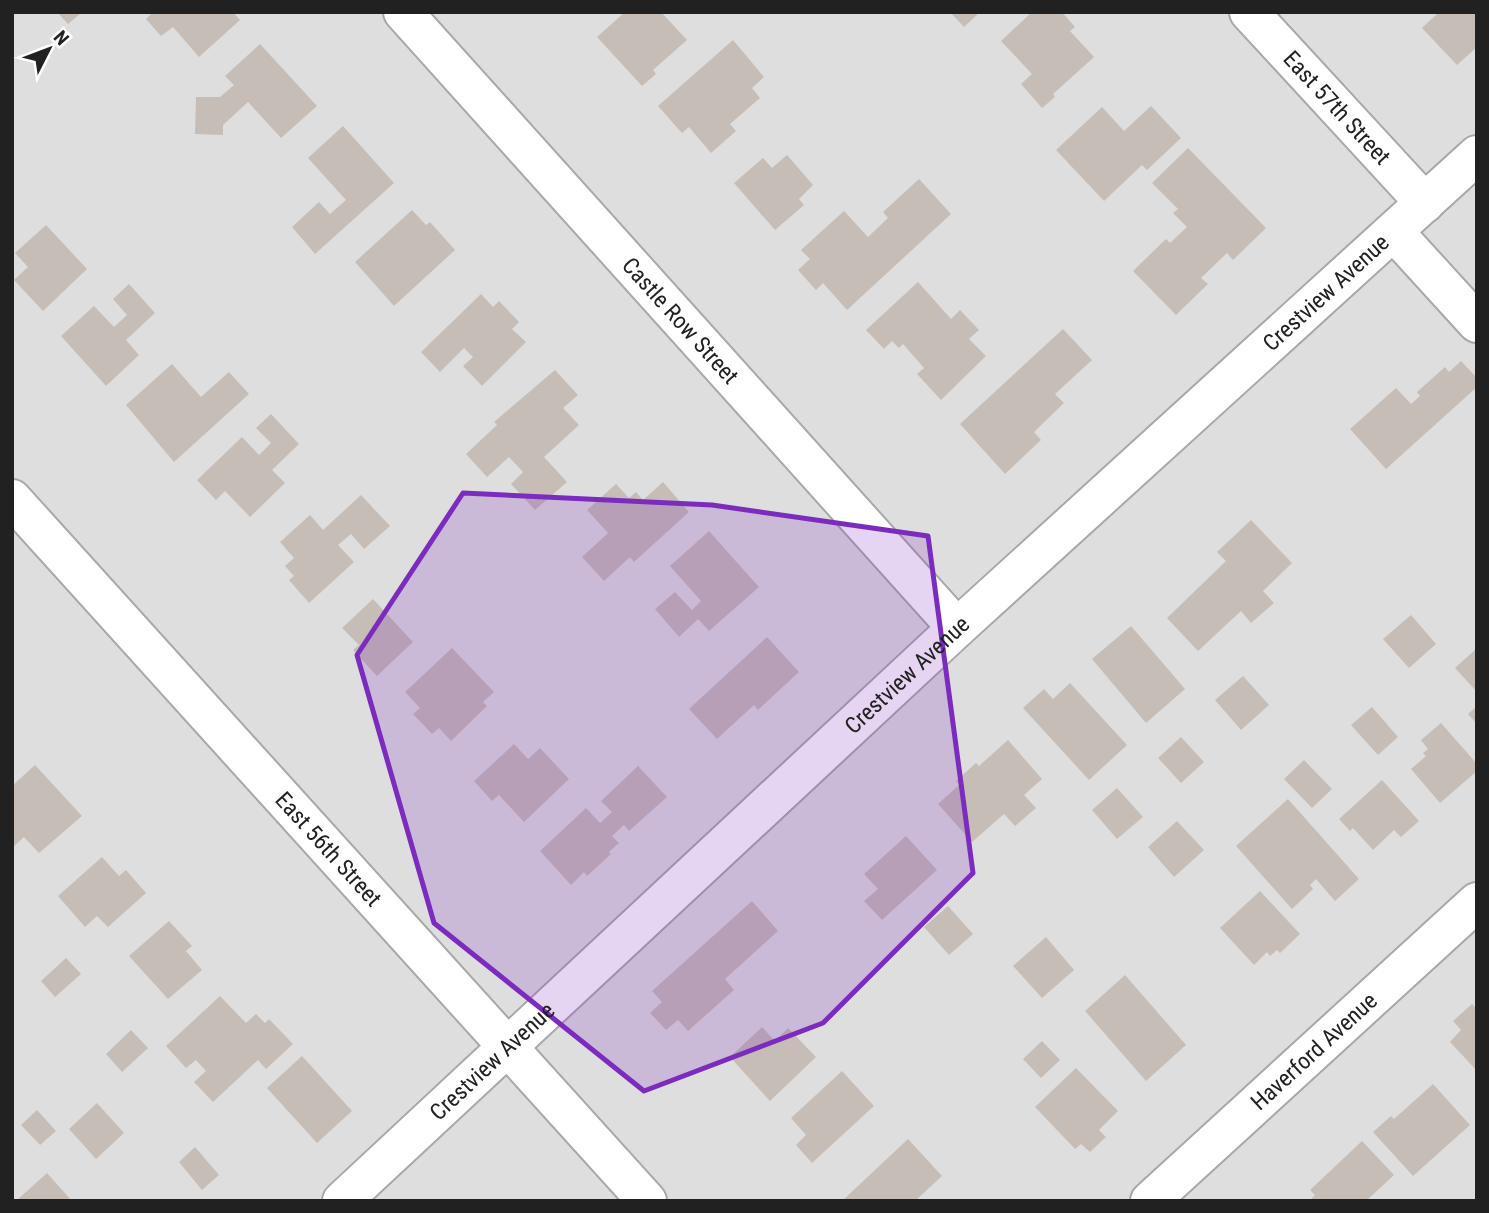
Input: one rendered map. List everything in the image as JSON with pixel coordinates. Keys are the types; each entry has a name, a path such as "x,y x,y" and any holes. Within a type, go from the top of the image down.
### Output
{"street":[{"name":"Castle Row Street","path":"403,12 957,628"},
{"name":"East 57th Street","path":"1249,12 1425,203"},
{"name":"Crestview Avenue","path":"342,1201 957,628 1477,155"},
{"path":"1394,232 1477,323"},
{"name":"East 56th Street","path":"12,499 647,1201"},
{"name":"Haverford Avenue","path":"1150,1201 1477,902"}],"highlighted area":[{"path":"463,493 712,505 928,536 973,873 823,1023 644,1091 434,923 357,655"}],"shaded area":[{"path":"12,12 1477,12 1477,1201 12,1201"}],"building":[{"path":"57,12 82,12 68,24"},
{"path":"153,12 233,12 240,20 199,57 173,27 161,36 146,19"},
{"path":"625,12 661,12 687,40 653,70 656,74 642,86 597,37"},
{"path":"950,12 980,12 964,27"},
{"path":"1032,12 1062,12 1075,27 1070,31 1094,57 1053,94 1055,97 1042,108 1021,84 1032,74 1001,41"},
{"path":"1439,12 1477,12 1477,47 1457,65 1422,28"},
{"path":"733,40 764,77 752,88 760,98 730,124 736,131 711,153 689,127 682,133 658,106"},
{"path":"260,44 317,106 281,138 248,102 223,125 223,135 195,134 196,97 220,97 234,85 225,76"},
{"path":"1151,106 1181,138 1147,170 1142,165 1104,201 1056,150 1102,107 1124,131"},
{"path":"343,126 394,183 315,254 292,227 319,202 330,214 346,200 308,158"},
{"path":"1188,148 1266,228 1233,260 1227,253 1201,278 1208,284 1176,315 1133,271 1166,239 1170,243 1187,227 1173,213 1178,209 1152,183"},
{"path":"787,155 813,185 799,199 804,205 775,230 734,183 763,158 772,168"},
{"path":"919,179 951,214 847,310 823,283 816,290 798,270 810,259 801,250 844,211 868,237 888,218 883,212"},
{"path":"412,210 426,225 430,222 455,250 394,306 355,262"},
{"path":"46,225 87,269 43,311 14,280 28,267 15,253"},
{"path":"918,282 951,319 960,310 979,330 969,339 986,356 941,400 917,374 924,368 903,344 899,348 892,341 884,349 866,330"},
{"path":"129,284 155,313 126,340 139,355 106,386 61,336 94,306 114,327 127,315 113,299"},
{"path":"481,294 493,307 499,301 519,322 512,329 526,342 482,386 463,366 473,357 464,348 440,372 421,352"},
{"path":"1063,329 1092,360 1055,394 1064,403 1034,432 1041,440 1005,474 960,424"},
{"path":"1461,361 1477,378 1477,387 1386,469 1350,429 1396,388 1411,404 1420,396 1417,392 1445,367 1449,372"},
{"path":"172,364 201,397 229,372 249,394 174,462 126,405"},
{"path":"555,370 578,395 563,408 579,425 544,457 567,482 535,510 511,484 523,472 509,457 487,477 466,454 497,425 494,422"},
{"path":"271,414 299,444 272,470 285,483 250,517 225,491 216,500 197,480 242,437 259,455 271,443 256,428"},
{"path":"663,482 689,512 634,562 630,557 604,581 582,557 608,533 587,510 616,484 629,498 636,492 643,500"},
{"path":"361,495 390,526 364,549 351,534 338,545 354,562 309,603 289,580 294,576 285,566 294,558 280,542 310,515 323,530"},
{"path":"1251,520 1292,563 1263,591 1274,603 1251,623 1241,611 1198,651 1167,618 1226,561 1217,552"},
{"path":"709,531 759,587 709,631 698,619 679,637 655,609 675,592 692,610 701,601 670,566"},
{"path":"373,599 413,642 377,676 353,650 359,645 342,628"},
{"path":"1411,615 1436,644 1409,668 1383,639"},
{"path":"1131,626 1185,689 1146,723 1092,659"},
{"path":"767,637 799,672 758,710 754,705 717,739 689,709"},
{"path":"452,648 494,692 483,702 487,706 451,741 439,728 432,734 413,714 420,708 405,692"},
{"path":"1477,648 1477,692 1455,668"},
{"path":"1243,676 1269,705 1241,730 1215,700"},
{"path":"1070,683 1127,745 1089,780 1023,708 1044,689 1053,699"},
{"path":"1477,706 1477,724 1468,714"},
{"path":"1372,707 1398,737 1378,755 1351,725"},
{"path":"1441,723 1477,764 1477,771 1440,803 1411,769 1426,756 1423,753 1428,749 1421,740"},
{"path":"1181,737 1204,762 1181,783 1158,758"},
{"path":"1008,740 1042,779 1024,795 1036,808 1015,826 1004,814 972,842 938,804 959,785 956,781 976,763 979,766"},
{"path":"514,744 528,759 540,748 569,779 524,822 499,795 492,801 474,781"},
{"path":"1304,760 1332,789 1312,808 1284,779"},
{"path":"35,765 82,816 39,853 24,837 12,848 12,786"},
{"path":"638,766 667,797 629,831 624,825 612,836 619,843 609,852 611,854 587,876 584,872 571,885 540,851 586,808 600,823 612,812 601,801"},
{"path":"1382,780 1419,821 1401,837 1394,830 1373,850 1353,828 1350,831 1339,819"},
{"path":"1117,788 1143,817 1117,839 1092,810"},
{"path":"1288,799 1359,879 1335,901 1316,879 1310,885 1313,889 1292,909 1236,846"},
{"path":"1177,821 1204,850 1174,877 1148,847"},
{"path":"906,836 937,870 882,920 864,901 878,889 864,874"},
{"path":"102,857 119,876 126,870 146,893 108,927 97,916 85,927 58,896"},
{"path":"1260,891 1300,934 1280,953 1277,950 1270,956 1267,952 1254,965 1220,928"},
{"path":"752,901 778,931 725,979 734,990 688,1031 678,1020 666,1030 650,1013 662,1002 652,991"},
{"path":"948,906 973,934 949,955 924,927"},
{"path":"169,921 192,946 186,951 202,970 168,999 129,956"},
{"path":"1046,937 1074,970 1042,998 1013,966"},
{"path":"66,958 81,974 55,997 41,981"},
{"path":"1125,975 1186,1045 1146,1081 1085,1011"},
{"path":"220,996 246,1023 256,1014 265,1023 269,1019 293,1044 266,1069 258,1060 213,1102 194,1082 206,1071 196,1060 186,1068 166,1046"},
{"path":"1472,1004 1477,1009 1477,1071 1450,1042 1461,1030 1453,1021"},
{"path":"762,1027 775,1041 788,1028 816,1057 770,1101 730,1057"},
{"path":"131,1030 148,1048 122,1072 106,1054"},
{"path":"1042,1041 1060,1060 1041,1078 1023,1059"},
{"path":"302,1056 352,1111 317,1143 267,1088"},
{"path":"1076,1068 1118,1111 1099,1130 1106,1137 1090,1152 1081,1144 1075,1149 1035,1107"},
{"path":"842,1071 874,1106 812,1163 796,1145 806,1135 791,1118"},
{"path":"1433,1084 1470,1125 1413,1176 1373,1132 1391,1116 1394,1119"},
{"path":"97,1103 124,1133 96,1159 69,1129"},
{"path":"37,1110 56,1131 40,1145 21,1125"},
{"path":"908,1139 942,1176 915,1201 842,1201"},
{"path":"1362,1141 1394,1175 1366,1201 1309,1201 1315,1195 1310,1190"},
{"path":"195,1147 219,1175 202,1190 179,1162"},
{"path":"47,1173 72,1201 16,1201"}]}
